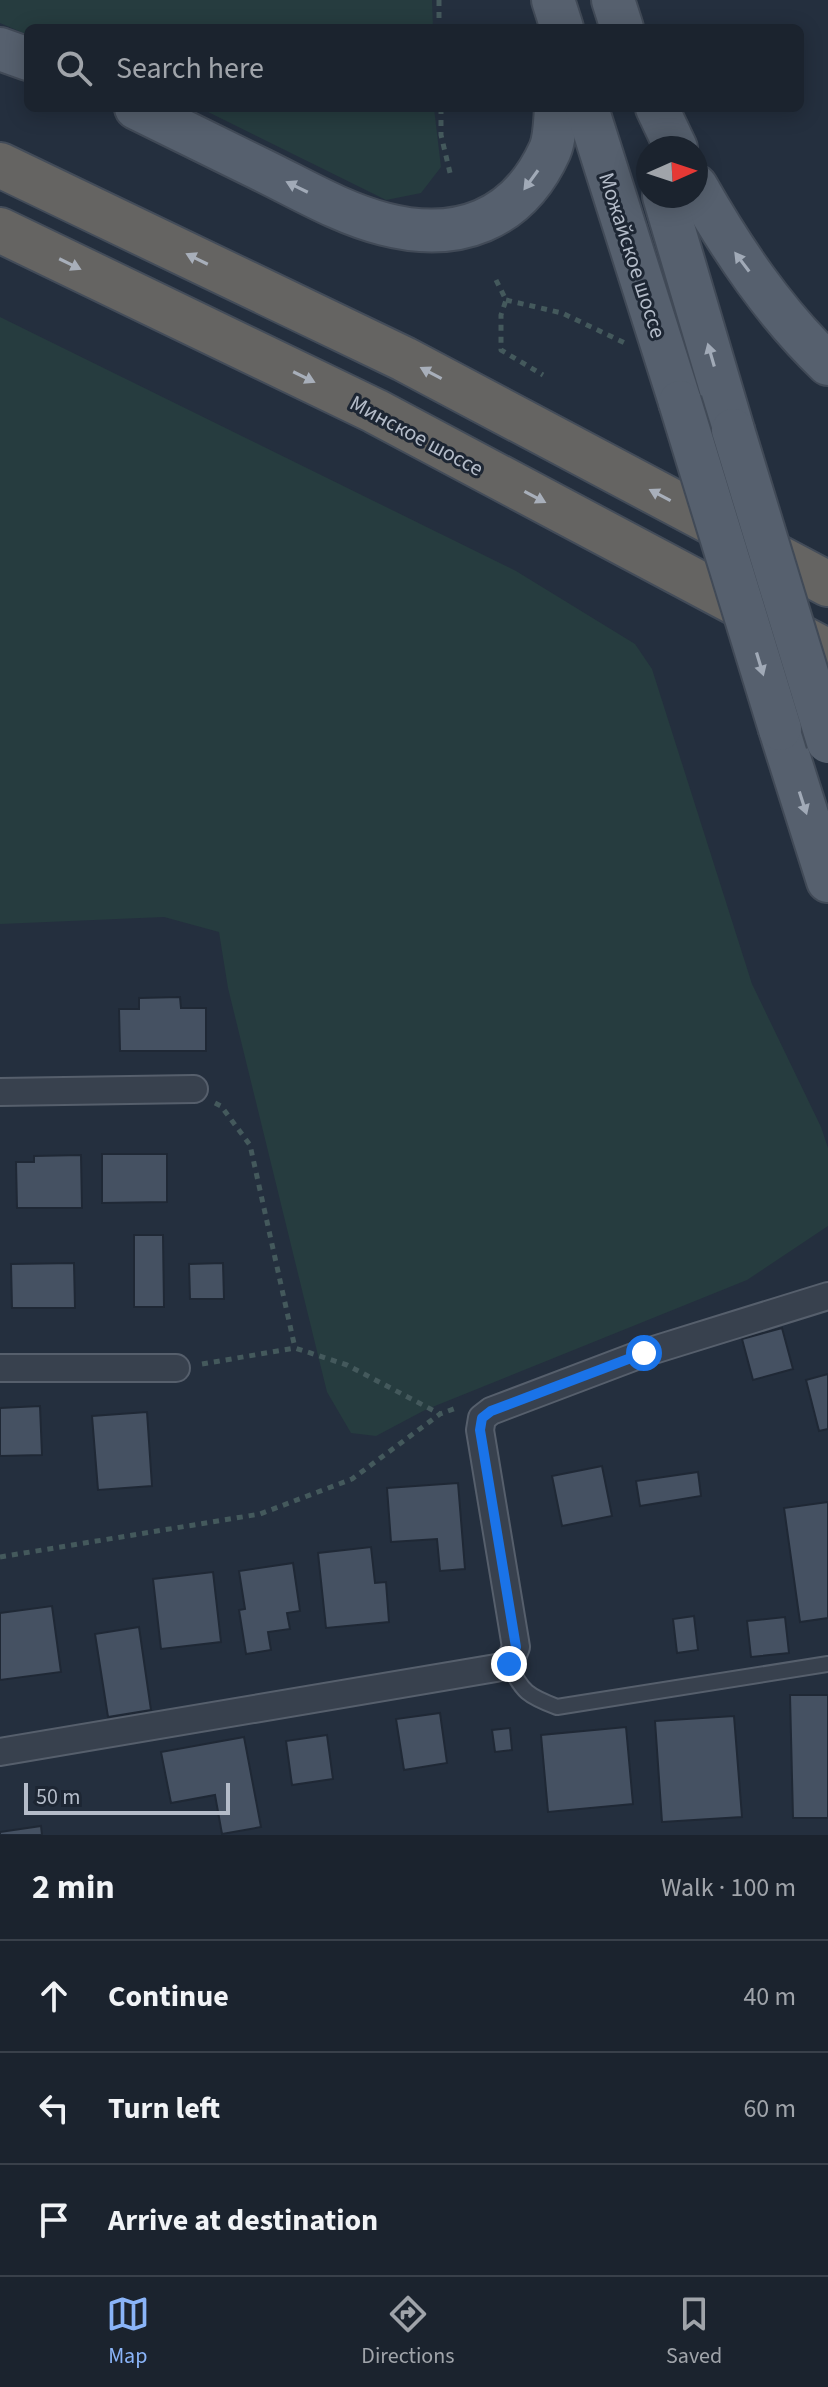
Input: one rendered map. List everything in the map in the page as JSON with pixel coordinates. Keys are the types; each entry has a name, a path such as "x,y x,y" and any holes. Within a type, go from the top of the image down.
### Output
{"highway":[{"path":"0,165 404,359 828,584"},
{"name":"Минское шоссе","path":"0,230 375,411 828,652"}],"main road":[{"path":"613,0 621,24"},
{"path":"0,49 24,58"},
{"path":"144,112 345,210 385,224 436,232 474,226 510,205 532,179 551,148 556,112"},
{"name":"Можайское шоссе","path":"588,112 828,881"},
{"path":"641,112 647,136"},
{"path":"659,112 670,136"},
{"path":"708,207 735,254 805,342 828,364"},
{"name":"Можайское шоссе","path":"668,208 828,742"}],"street":[{"path":"0,1092 194,1089"},
{"path":"0,1752 509,1664 516,1647 480,1430 482,1418 491,1411 644,1353 828,1296"},
{"path":"0,1368 176,1368"}],"lane":[{"path":"509,1664 531,1697 557,1707 828,1664"}],"path":[{"path":"439,0 439,24"},
{"path":"441,112 441,135 451,177"},
{"path":"496,280 506,300 501,315 501,350 543,375"},
{"path":"506,300 562,313 631,346"},
{"path":"194,1089 221,1106 250,1145 295,1348"},
{"path":"176,1368 295,1348 347,1365 440,1414"},
{"path":"0,1557 260,1514 352,1479 440,1414 469,1404"}],"green space":[{"path":"0,0 432,0 433,24 24,24 24,33 0,23"},
{"path":"208,112 434,112 441,167 421,193 386,200"},
{"path":"0,317 516,571 635,644 652,669 752,984 821,1127 828,1148 828,1226 747,1280 425,1410 376,1436 351,1433 327,1392 228,988 219,932 164,917 0,924"}],"building":[{"path":"180,997 181,1008 206,1008 206,1051 120,1051 119,1009 139,1009 139,998"},
{"path":"102,1154 167,1154 167,1202 102,1203"},
{"path":"81,1155 82,1208 17,1208 16,1162 34,1162 34,1156"},
{"path":"134,1235 163,1235 164,1307 134,1307"},
{"path":"74,1263 75,1308 12,1308 11,1264"},
{"path":"223,1263 224,1299 190,1299 189,1264"},
{"path":"782,1328 793,1369 753,1380 742,1339"},
{"path":"828,1374 828,1429 819,1431 806,1380"},
{"path":"40,1406 42,1455 0,1456 0,1408"},
{"path":"147,1412 152,1486 98,1490 92,1416"},
{"path":"602,1466 612,1516 562,1526 552,1476"},
{"path":"698,1472 701,1496 640,1506 636,1481"},
{"path":"458,1483 465,1569 440,1571 437,1539 391,1542 387,1488"},
{"path":"828,1502 828,1618 800,1622 784,1508"},
{"path":"371,1547 375,1583 386,1582 389,1622 326,1628 318,1553"},
{"path":"293,1563 300,1611 287,1613 290,1629 268,1632 271,1650 246,1654 239,1610 245,1609 239,1571"},
{"path":"213,1572 221,1642 161,1649 153,1579"},
{"path":"52,1606 61,1672 0,1680 0,1613"},
{"path":"694,1616 698,1650 677,1653 673,1619"},
{"path":"785,1617 789,1653 751,1657 747,1621"},
{"path":"139,1627 151,1710 108,1717 95,1634"},
{"path":"790,1695 828,1695 828,1818 793,1818"},
{"path":"440,1713 447,1763 404,1770 396,1719"},
{"path":"734,1716 742,1817 662,1822 655,1721"},
{"path":"626,1727 633,1804 548,1812 541,1735"},
{"path":"510,1728 512,1750 495,1752 492,1730"},
{"path":"327,1735 333,1779 292,1785 286,1741"},
{"path":"244,1737 261,1827 222,1834 215,1795 171,1803 161,1752"},
{"path":"41,1826 42,1835 0,1835 0,1832"}],"route":[{"path":"509,1664 516,1647 480,1430 482,1418 491,1411 644,1353"}]}
